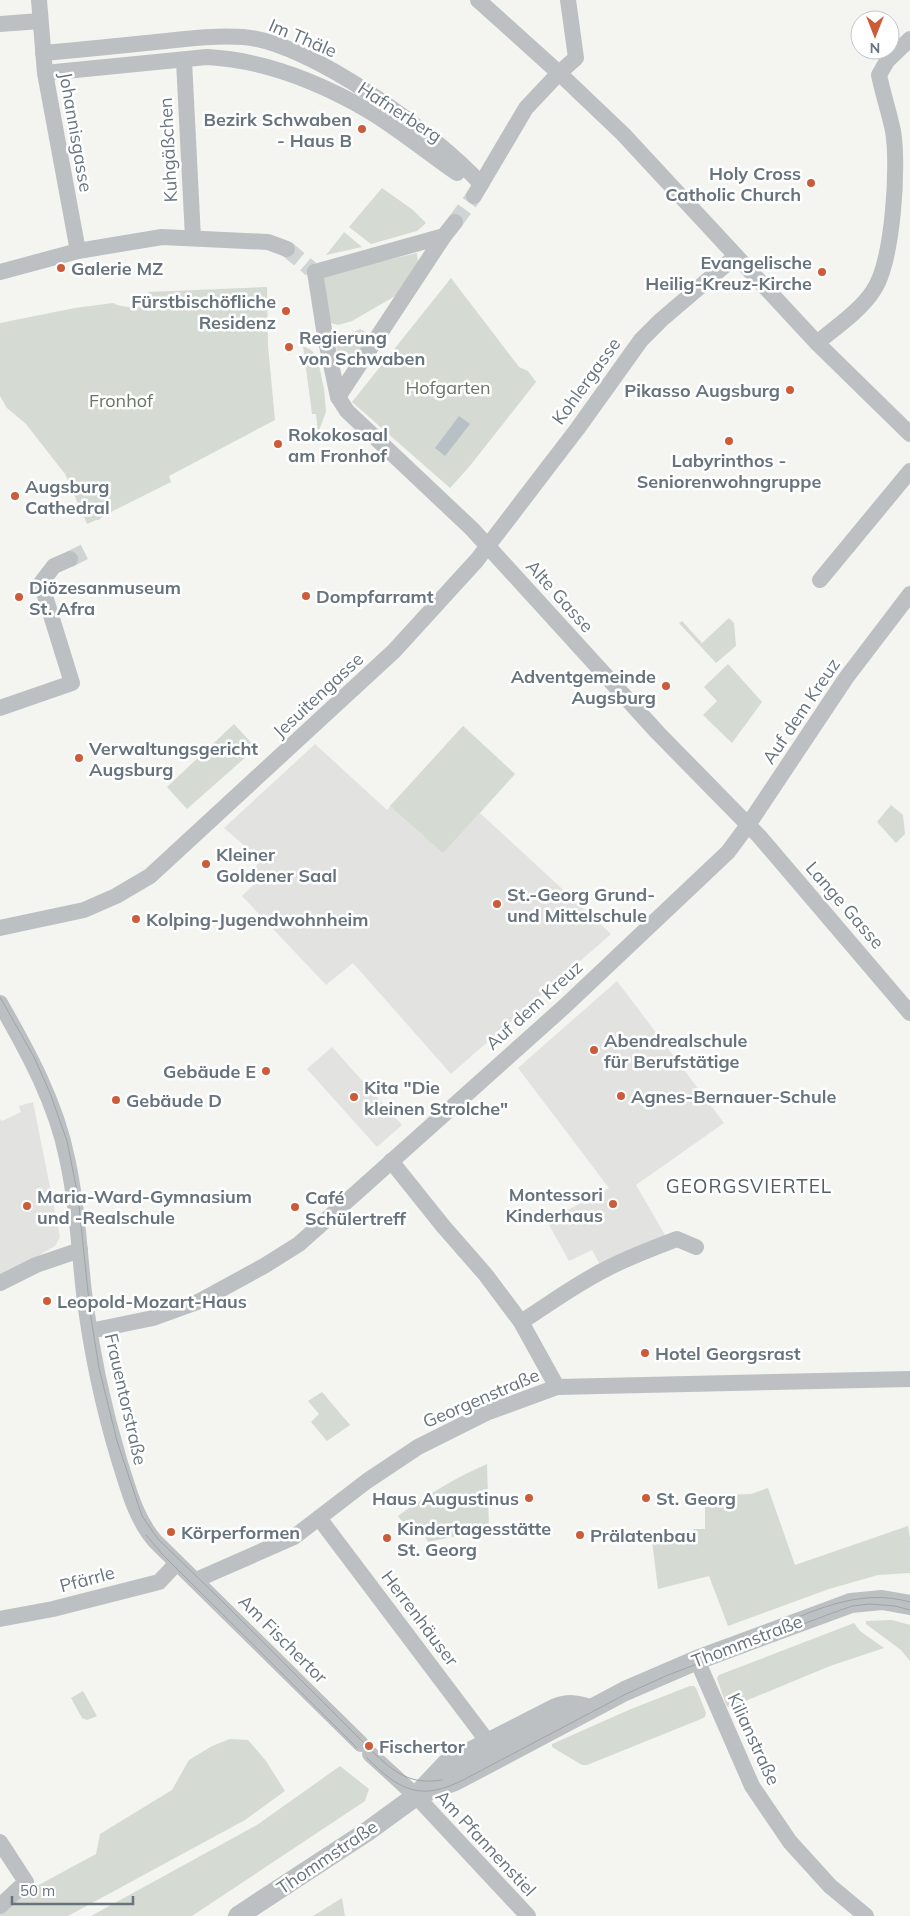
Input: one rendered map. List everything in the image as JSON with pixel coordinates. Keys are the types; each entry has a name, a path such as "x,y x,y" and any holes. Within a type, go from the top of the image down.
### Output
{"street":[{"name":"Johannisgasse","path":"39,0 45,73 78,251"},
{"path":"478,0 623,134 817,343 910,434"},
{"path":"478,190 526,108 576,58 568,0"},
{"path":"0,24 40,21"},
{"name":"Im Thäle","path":"43,53 196,37 242,37 268,41 316,61 394,110 469,170 478,190"},
{"path":"817,343 865,301 874,290 883,269 893,222 894,157 893,132 879,75 887,61 910,39"},
{"name":"Hafnerberg","path":"45,73 184,61 207,57 230,58 260,64 301,77 369,112 478,190"},
{"name":"Kuhgäßchen","path":"184,61 193,238"},
{"path":"338,397 455,222"},
{"path":"338,397 313,270 444,236"},
{"path":"0,272 78,251 162,237 268,242 287,249"},
{"name":"Kohlergasse","path":"487,546 578,428 641,340 661,320 736,256"},
{"name":"Alte Gasse","path":"338,397 347,411 472,529 658,733 748,825"},
{"path":"820,580 910,472"},
{"name":"Jesuitengasse","path":"0,928 84,910 108,900 150,876 394,652 477,560 487,546"},
{"path":"0,708 72,683 41,583 54,566 70,559"},
{"name":"Auf dem Kreuz","path":"90,1331 153,1318 200,1301 264,1266 299,1244 640,936 728,852 846,678 910,594"},
{"name":"Lange Gasse","path":"748,825 910,1012"},
{"name":"Frauentorstraße","path":"0,1003 38,1072 65,1149 72,1182 96,1368 108,1418 135,1509 150,1535 177,1563"},
{"path":"391,1161 443,1226 485,1274 521,1322 557,1387"},
{"path":"521,1322 606,1268 652,1248 677,1238 696,1247"},
{"path":"0,1283 36,1265 80,1250"},
{"name":"Georgenstraße","path":"196,1580 294,1537 367,1481 418,1447 486,1413 557,1387 910,1379"},
{"name":"Herrenhäuser","path":"319,1518 488,1742"},
{"name":"Am Fischertor","path":"177,1563 416,1796"},
{"name":"Pfärrle","path":"0,1619 54,1609 159,1582 177,1563"},
{"name":"Thommstraße","path":"416,1796 455,1781 625,1690 698,1660 851,1603 882,1600 910,1605"},
{"name":"Kilianstraße","path":"698,1660 752,1786 790,1842 830,1886 866,1916"},
{"name":"Thommstraße","path":"238,1916 368,1831 416,1796 446,1764 567,1704 575,1704 590,1709"},
{"name":"Am Pfannenstiel","path":"416,1796 528,1916"},
{"path":"0,1842 24,1880"},
{"path":"0,1892 24,1880"},
{"path":"0,1906 24,1880"}],"shaded area":[{"path":"459,416 470,424 445,456 435,448"},
{"path":"463,726 515,774 480,813 611,934 451,1074 353,963 326,985 242,896 260,878 252,871 261,860 224,828 315,744 387,810"},
{"name":"Agnes-Bernauer-Schule","path":"617,981 724,1123 636,1185 665,1235 599,1263 592,1250 569,1261 547,1221 609,1188 518,1068"},
{"name":"Kita \"Die kleinen Strolche\"","path":"332,1047 402,1125 377,1147 307,1069"},
{"name":"Maria-Ward-Gymnasium und -Realschule","path":"33,1102 60,1237 55,1246 0,1278 0,1119 2,1121 21,1112 19,1106"}],"green space":[{"path":"382,188 413,210 426,223 417,231 371,244 349,227"},
{"path":"344,232 362,247 326,255 342,235"},
{"path":"417,253 418,262 397,295 352,321 338,325 331,323 322,280 327,274"},
{"name":"Hofgarten","path":"451,278 519,367 528,371 536,382 469,467 450,488 352,402"},
{"name":"Fronhof","path":"267,287 268,346 275,420 169,476 171,482 103,516 99,520 87,524 65,474 26,424 7,408 0,396 0,323 75,308 113,303 131,307 149,306 148,292"},
{"path":"360,329 369,334 359,355 351,362 340,364 336,347 337,340"},
{"path":"303,346 317,356 324,389 326,412 318,433 316,414 312,414"},
{"path":"729,618 734,623 736,646 716,663 679,623 682,621 702,643"},
{"path":"728,664 762,702 732,743 703,715 717,701 704,687"},
{"path":"234,724 256,748 187,809 167,787"},
{"path":"463,726 515,774 443,853 390,806"},
{"path":"891,805 903,815 905,834 896,843 877,822"},
{"path":"322,1392 350,1425 327,1441 311,1422 319,1414 308,1401"},
{"path":"487,1464 489,1528 476,1527 456,1536 428,1542 421,1532 409,1531 398,1516 441,1487"},
{"path":"768,1488 795,1565 908,1526 910,1573 878,1575 829,1589 728,1626 709,1576 658,1589 652,1541 694,1544 693,1529 705,1529 705,1496 716,1502 722,1495 751,1494"},
{"path":"892,1620 910,1625 910,1661 901,1650 866,1624 866,1621"},
{"path":"854,1623 860,1631 884,1648 830,1666 731,1707 726,1705 717,1678 719,1675"},
{"path":"690,1686 696,1688 706,1713 705,1717 701,1719 587,1765 582,1765 552,1747 552,1744 631,1709"},
{"path":"83,1691 97,1716 87,1720 82,1718 71,1698"},
{"path":"230,1739 248,1740 266,1761 285,1791 245,1820 68,1916 0,1916 0,1906 96,1854 100,1834 172,1790 189,1760 212,1746"},
{"path":"340,1766 369,1789 365,1801 192,1916 91,1916 257,1825"},
{"path":"342,1898 345,1916 313,1916"}],"tunnel":[{"path":"455,222 474,196"},
{"path":"287,249 311,269"},
{"path":"70,559 86,551"}],"tram line":[{"path":"0,997 34,1057 50,1093 67,1141 78,1196 90,1311 99,1368 117,1441 142,1516 158,1539 363,1742"},
{"path":"146,1535 163,1555 357,1748"},
{"path":"764,1631 818,1610 854,1600 891,1598 910,1602"},
{"path":"367,1758 401,1785 412,1790 436,1790 465,1779 626,1694 668,1675 852,1606 869,1604 895,1606 910,1610"},
{"path":"373,1752 404,1776 421,1781 442,1780"}],"place":[{"name":"Bezirk Schwaben - Haus B","path":"362,129"},
{"name":"Holy Cross Catholic Church","path":"811,183"},
{"name":"Galerie MZ","path":"61,268"},
{"name":"Evangelische Heilig-Kreuz-Kirche","path":"822,272"},
{"name":"Fürstbischöfliche Residenz","path":"286,311"},
{"name":"Regierung von Schwaben","path":"289,347"},
{"name":"Pikasso Augsburg","path":"790,390"},
{"name":"Labyrinthos - Seniorenwohngruppe","path":"729,441"},
{"name":"Rokokosaal am Fronhof","path":"278,444"},
{"name":"Augsburg Cathedral","path":"15,496"},
{"name":"Dompfarramt","path":"306,596"},
{"name":"Diözesanmuseum St. Afra","path":"19,597"},
{"name":"Adventgemeinde Augsburg","path":"666,686"},
{"name":"Verwaltungsgericht Augsburg","path":"79,758"},
{"name":"Kleiner Goldener Saal","path":"206,864"},
{"name":"St.-Georg Grund- und Mittelschule","path":"497,904"},
{"name":"Kolping-Jugendwohnheim","path":"136,919"},
{"name":"Abendrealschule für Berufstätige","path":"594,1050"},
{"name":"Gebäude E","path":"266,1071"},
{"name":"Agnes-Bernauer-Schule","path":"621,1096"},
{"name":"Kita \"Die kleinen Strolche\"","path":"354,1097"},
{"name":"Gebäude D","path":"116,1100"},
{"name":"Montessori Kinderhaus","path":"613,1204"},
{"name":"Maria-Ward-Gymnasium und -Realschule","path":"27,1206"},
{"name":"Café Schülertreff","path":"295,1207"},
{"name":"Leopold-Mozart-Haus","path":"47,1301"},
{"name":"Hotel Georgsrast","path":"645,1353"},
{"name":"Haus Augustinus","path":"529,1498"},
{"name":"St. Georg","path":"646,1498"},
{"name":"Körperformen","path":"171,1532"},
{"name":"Prälatenbau","path":"580,1535"},
{"name":"Kindertagesstätte St. Georg","path":"387,1538"},
{"name":"Fischertor","path":"369,1746"}],"district":[{"name":"GEORGSVIERTEL","path":"749,1186"}]}
